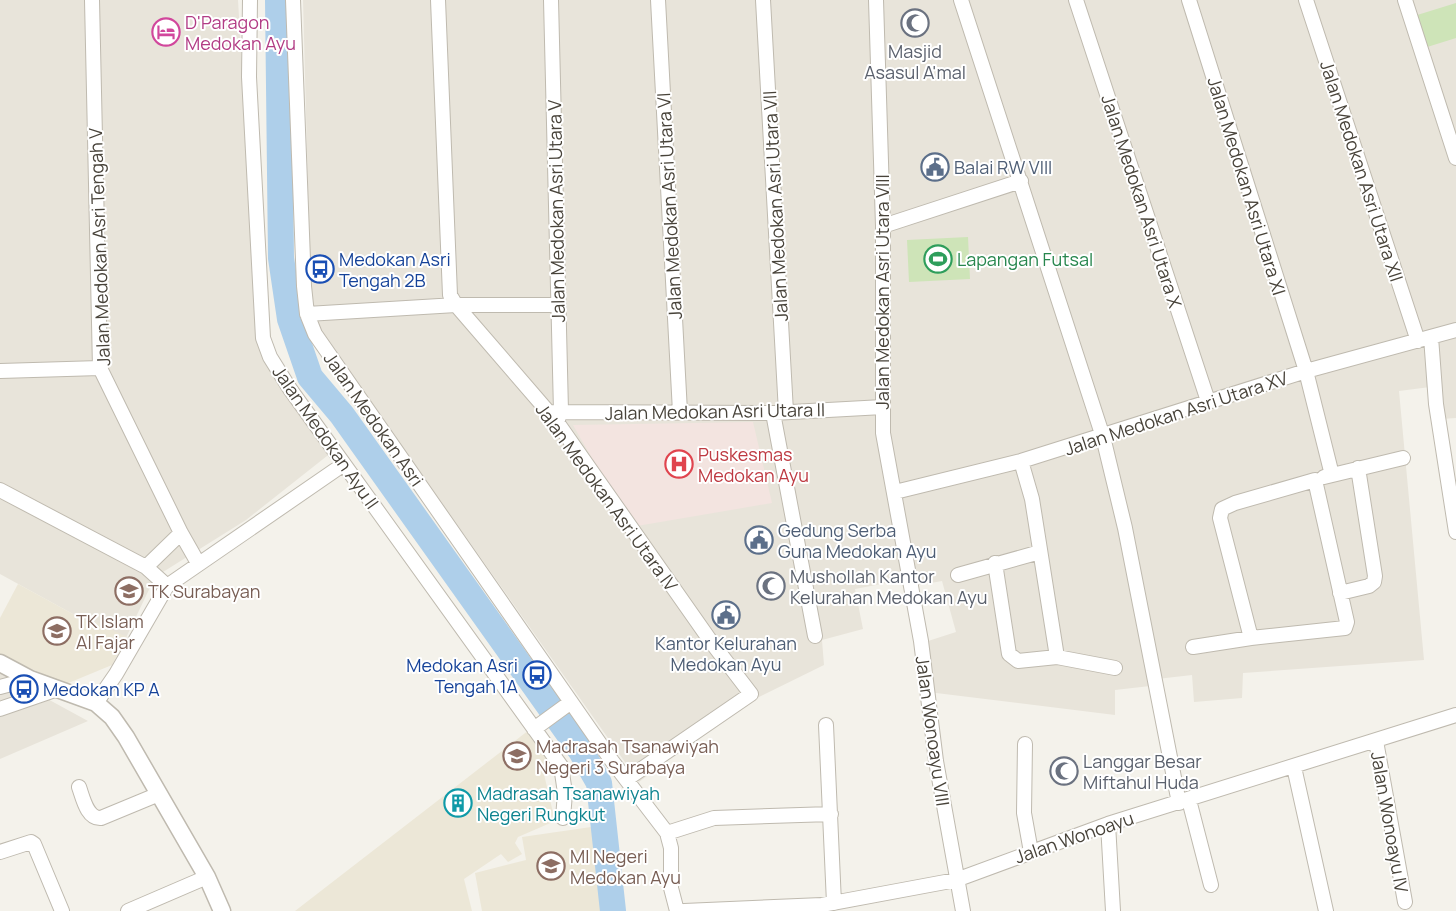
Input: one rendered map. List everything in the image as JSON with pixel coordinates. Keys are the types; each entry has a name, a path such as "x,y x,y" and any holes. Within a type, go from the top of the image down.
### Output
{"street":[{"name":"Jalan Medokan Asri Tengah V","path":"92,0 100,368 181,533 198,563"},
{"name":"Jalan Medokan Ayu II","path":"250,0 248,77 263,338 270,357 290,389 344,464 538,726 561,766 565,793 563,818"},
{"name":"Jalan Medokan Asri","path":"293,0 304,286 307,314 314,334 568,705 627,779"},
{"name":"Jalan Medokan Asri Utara IV","path":"438,0 450,295 456,305 555,415 712,643 751,694 627,779"},
{"name":"Jalan Medokan Asri Utara V","path":"551,0 557,305 555,415"},
{"name":"Jalan Medokan Asri Utara VI","path":"658,0 680,412"},
{"name":"Jalan Medokan Asri Utara VII","path":"763,0 780,412 815,636"},
{"name":"Jalan Medokan Asri Utara VIII","path":"876,0 883,226 883,434 910,582"},
{"path":"961,0 1102,437 1125,528 1157,698 1184,802 1211,885"},
{"name":"Jalan Medokan Asri Utara X","path":"1076,0 1208,401"},
{"name":"Jalan Medokan Asri Utara XI","path":"1189,0 1306,372 1332,475"},
{"name":"Jalan Medokan Asri Utara XII","path":"1306,0 1425,339 1456,532"},
{"path":"1405,0 1456,158"},
{"path":"883,226 1020,181"},
{"path":"307,314 456,305 557,305"},
{"name":"Jalan Medokan Asri Utara XV","path":"894,492 1022,461 1102,437 1208,401 1456,330"},
{"path":"0,371 100,368"},
{"name":"Jalan Medokan Asri Utara II","path":"555,415 780,412 883,407"},
{"path":"1251,638 1220,518 1222,508 1235,502 1332,475 1403,458"},
{"path":"1022,461 1032,499 1057,657"},
{"path":"96,703 116,674 167,586 344,464"},
{"path":"1340,593 1369,586 1374,582 1375,576 1358,468"},
{"path":"1192,647 1251,638 1345,628 1347,622 1315,480"},
{"path":"0,490 146,566 167,586"},
{"path":"146,566 181,533"},
{"path":"958,575 995,563 1040,552"},
{"path":"995,563 1009,654 1018,661 1057,657 1115,668"},
{"name":"Jalan Wonoayu VIII","path":"910,582 921,641 936,762 963,911"},
{"path":"0,663 30,679 96,703 112,717 126,737 207,877 222,911"},
{"path":"0,688 30,679"},
{"path":"0,708 58,689"},
{"path":"538,726 568,705"},
{"name":"Jalan Wonoayu","path":"684,911 834,903 956,880 1108,824 1184,802 1456,715"},
{"path":"826,725 834,903"},
{"name":"Jalan Wonoayu IV","path":"1376,741 1405,902"},
{"path":"1026,744 1024,813 1031,852"},
{"path":"1294,767 1326,911"},
{"path":"627,779 667,833 671,848 671,888 677,911"},
{"path":"78,787 91,816 96,818 101,818 159,794"},
{"path":"667,833 714,818 830,814"},
{"path":"1108,824 1113,911"},
{"path":"0,852 31,842 34,844 62,911"},
{"path":"128,911 207,877"}],"shaded area":[{"path":"0,0 238,0 258,337 332,452 246,520 155,577 124,642 0,574"},
{"path":"303,0 1456,0 1456,418 1441,419 1438,386 1399,391 1424,660 1243,673 1242,698 1194,702 1192,675 1157,679 1150,686 1115,690 1115,715 928,692 925,642 956,632 942,581 914,586 902,580 855,589 863,629 822,640 824,665 751,701 695,739 639,782 317,326 311,302"},
{"name":"Puskesmas Medokan Ayu","path":"753,422 772,503 631,527 573,425"},
{"name":"TK Islam Al Fajar","path":"18,584 93,625 96,622 127,637 112,665 66,684 0,655 0,618"},
{"path":"0,673 88,721 0,759"},
{"path":"529,730 553,765 543,770 555,821 518,837 515,843 522,854 508,862 501,854 464,879 472,911 295,911"},
{"name":"MI Negeri Medokan Ayu","path":"598,826 606,911 482,911 475,873 526,860 522,837"}],"green space":[{"path":"1456,3 1456,38 1424,48 1414,16"},
{"name":"Lapangan Futsal","path":"968,237 970,279 909,282 907,240"}],"waterway":[{"path":"278,0 281,258 290,319 310,377 342,415 581,751 599,783 613,911"}],"place":[{"name":"Masjid Asasul A'mal","path":"915,23"},
{"name":"D'Paragon Medokan Ayu","path":"166,32"},
{"name":"Balai RW VIII","path":"935,167"},
{"name":"Lapangan Futsal","path":"938,259"},
{"name":"Medokan Asri Tengah 2B","path":"320,269"},
{"name":"Puskesmas Medokan Ayu","path":"679,464"},
{"name":"Gedung Serba Guna Medokan Ayu","path":"759,540"},
{"name":"Mushollah Kantor Kelurahan Medokan Ayu","path":"771,586"},
{"name":"TK Surabayan","path":"129,591"},
{"name":"Kantor Kelurahan Medokan Ayu","path":"726,615"},
{"name":"TK Islam Al Fajar","path":"57,631"},
{"name":"Medokan Asri Tengah 1A","path":"537,675"},
{"name":"Medokan KP A","path":"24,689"},
{"name":"Madrasah Tsanawiyah Negeri 3 Surabaya","path":"517,756"},
{"name":"Langgar Besar Miftahul Huda","path":"1064,771"},
{"name":"Madrasah Tsanawiyah Negeri Rungkut","path":"458,803"},
{"name":"MI Negeri Medokan Ayu","path":"551,866"}]}
